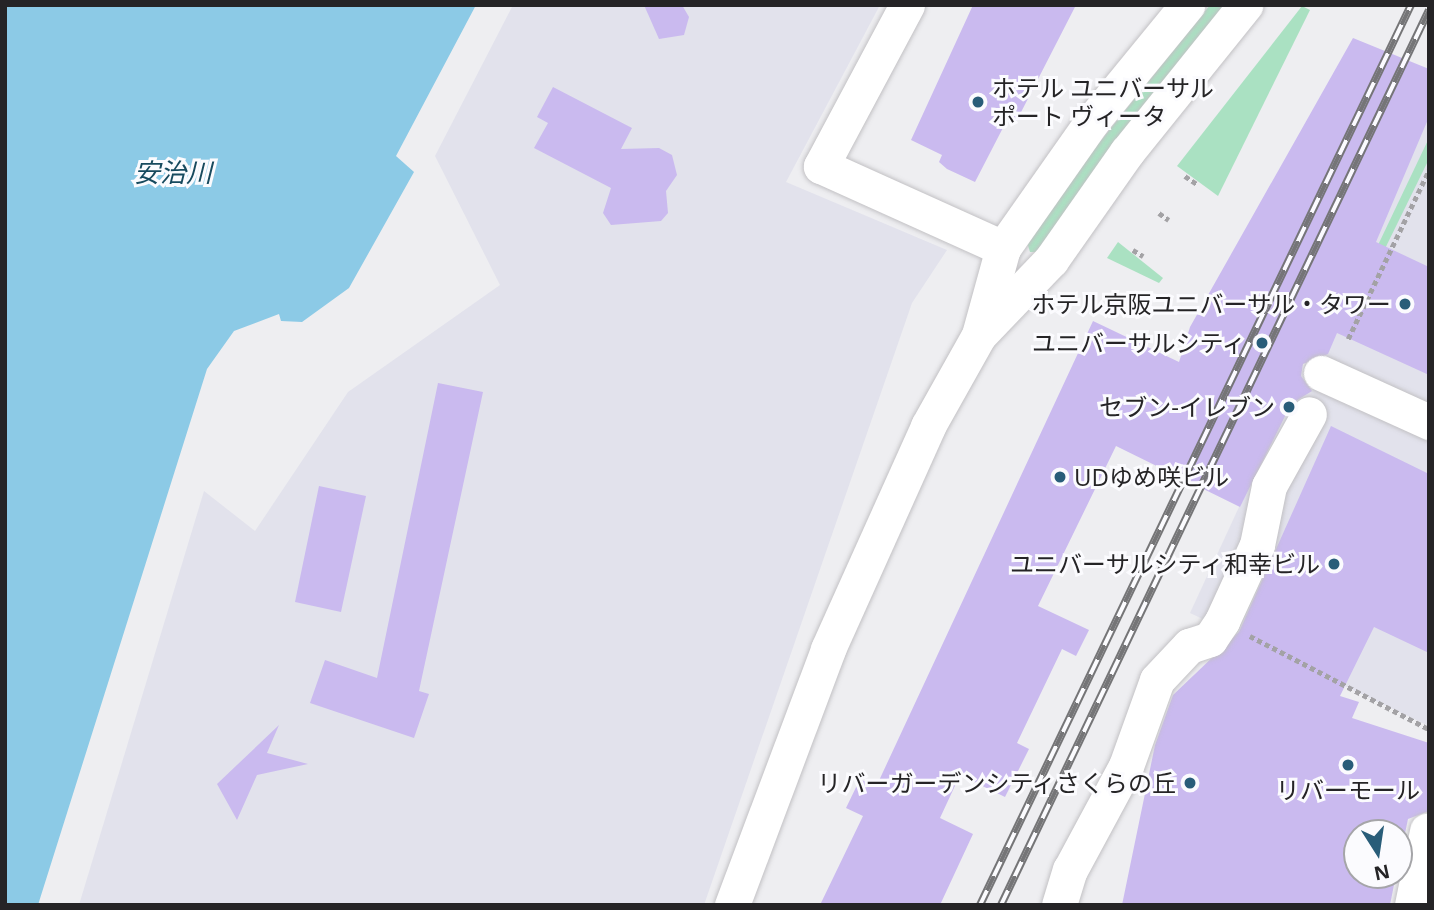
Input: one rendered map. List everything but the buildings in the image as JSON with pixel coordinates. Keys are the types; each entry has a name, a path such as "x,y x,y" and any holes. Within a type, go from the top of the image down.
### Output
{"street":[{"path":"907,5 821,166 1003,248"},
{"path":"732,905 828,649 928,426 979,335 1003,248 1093,120 1187,5"},
{"path":"979,335 1051,260 1128,152 1245,5"},
{"path":"1321,373 1429,422"},
{"path":"1059,905 1070,870 1126,766 1157,680 1189,646 1210,639 1222,621 1257,545 1269,486 1309,414"},
{"path":"1412,905 1427,831"}],"path":[{"path":"1348,339 1429,170"},
{"path":"1185,176 1197,184"},
{"path":"1159,213 1169,220"},
{"path":"1133,250 1143,256"},
{"path":"1222,621 1429,729"}],"shaded area":[{"path":"513,5 880,5 786,182 947,250 912,303 704,905 79,905 204,491 255,531 348,392 500,285 435,156"},
{"path":"1429,96 1429,726 1190,613"}],"green space":[{"path":"1210,5 1227,5 1037,252 1030,252 1027,242 1095,148"},
{"path":"1302,6 1310,10 1218,196 1177,166"},
{"path":"1429,138 1429,159 1376,267 1369,264"},
{"path":"1118,242 1163,278 1159,283 1107,258"}],"water":[{"name":"安治川","path":"5,5 476,5 396,156 414,172 349,288 302,322 281,321 279,314 234,331 207,369 38,905 5,905"}],"railway":[{"path":"980,905 1411,5"},
{"path":"1001,905 1429,10"}],"place":[{"name":"ホテル ユニバーサル ポート ヴィータ","path":"978,102"},
{"name":"ホテル京阪ユニバーサル・タワー","path":"1405,304"},
{"name":"ユニバーサルシティ","path":"1262,343"},
{"name":"セブン-イレブン","path":"1289,407"},
{"name":"UDゆめ咲ビル","path":"1060,477"},
{"name":"ユニバーサルシティ和幸ビル","path":"1334,564"},
{"name":"リバーモール","path":"1348,765"},
{"name":"リバーガーデンシティさくらの丘","path":"1190,783"}]}
